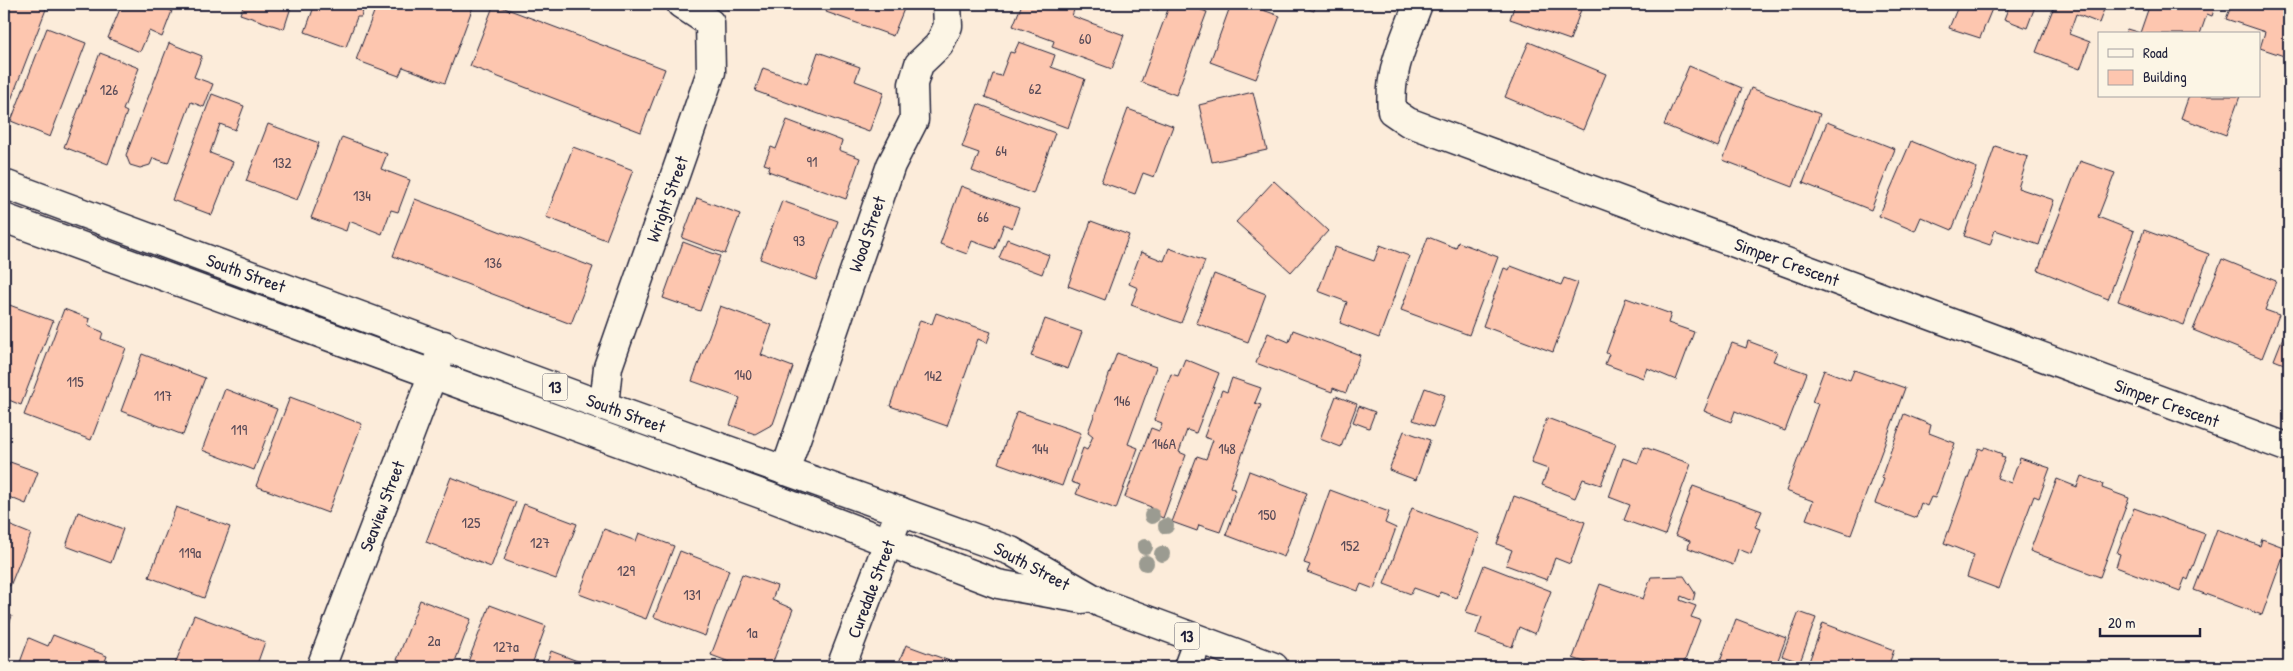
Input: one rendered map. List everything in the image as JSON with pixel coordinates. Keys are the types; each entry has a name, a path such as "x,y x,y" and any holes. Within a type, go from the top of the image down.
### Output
{"street":[{"name":"Wright Street","path":"604,406 608,366 711,72 710,24 681,4"},
{"name":"Wood Street","path":"784,471 891,165 914,120 913,84 919,64 939,45 948,26 947,4"},
{"name":"Simper Crescent","path":"1418,4 1396,62 1390,89 1392,111 1408,122 2289,448"},
{"name":"South Street","path":"4,184 604,406 1011,551 1101,603 1274,667"},
{"name":"South Street","path":"4,218 890,541 998,584 1101,603"},
{"name":"Seaview Street","path":"321,667 444,346"},
{"name":"Curedale Street","path":"841,667 900,511"},
{"path":"1188,667 1198,640"}],"building":[{"path":"4,4 48,4 4,118"},
{"path":"122,4 154,4 172,11 162,37 149,31 140,52 108,38"},
{"path":"244,4 292,4 284,29 240,14"},
{"path":"315,4 365,4 361,17 357,17 346,47 305,32"},
{"path":"377,4 474,4 445,83 403,67 399,76 356,60"},
{"path":"494,4 665,69 641,132 470,66"},
{"path":"829,4 906,4 893,36 826,12"},
{"path":"1022,4 1076,4 1072,16 1124,35 1112,69 1052,47 1054,41 1013,26"},
{"path":"1140,4 1160,4 1158,10"},
{"path":"1170,4 1185,4 1207,12 1176,95 1141,82"},
{"path":"1231,4 1246,4 1280,16 1256,79 1210,62"},
{"path":"1294,4 1316,4 1314,11"},
{"path":"1515,4 1583,4 1570,40 1510,19"},
{"path":"1959,4 1994,4 1980,38 1949,28"},
{"path":"2010,4 2036,4 2027,28 2004,19"},
{"path":"2055,4 2106,4 2099,23 2076,14 2069,34 2090,42 2080,69 2036,52"},
{"path":"2150,4 2216,4 2212,16 2207,14 2201,32 2140,32"},
{"path":"2232,4 2289,4 2287,57 2260,48 2265,32 2226,19"},
{"path":"47,28 86,43 50,137 11,121"},
{"path":"2127,29 2137,32 2126,32"},
{"path":"1019,42 1055,55 1051,67 1085,79 1068,128 985,97 993,74 1001,76 1010,52 1014,53"},
{"path":"1529,42 1606,74 1583,130 1505,97"},
{"path":"169,43 202,56 194,77 213,84 204,107 191,102 168,163 153,158 150,165 140,168 130,165 126,155"},
{"path":"818,52 860,67 855,81 884,92 869,132 755,91 763,68 807,84"},
{"path":"100,53 139,68 123,110 127,112 108,164 64,147"},
{"path":"1689,66 1742,88 1718,147 1664,125"},
{"path":"1751,88 1820,114 1793,187 1723,160"},
{"path":"1253,92 1267,150 1212,162 1199,105"},
{"path":"212,94 244,106 235,130 220,124 210,153 233,162 212,215 172,200"},
{"path":"2188,98 2239,98 2226,135 2181,118"},
{"path":"978,104 1055,133 1033,194 972,171 979,153 962,147"},
{"path":"1128,109 1173,126 1154,177 1143,173 1135,194 1101,182"},
{"path":"787,120 842,141 839,150 860,158 846,199 768,171 770,166 764,164 771,147 776,149"},
{"path":"1827,122 1895,149 1871,210 1803,183"},
{"path":"268,124 319,143 297,200 246,181"},
{"path":"342,137 387,154 381,169 410,180 398,212 391,210 382,234 349,221 346,231 311,218"},
{"path":"1911,141 1977,168 1952,230 1921,217 1915,231 1879,216"},
{"path":"1995,146 2028,157 2018,188 2054,200 2039,245 1995,230 1990,245 1964,236"},
{"path":"573,147 633,170 606,240 546,217"},
{"path":"2080,161 2115,173 2098,217 2134,231 2108,299 2038,270"},
{"path":"1274,181 1328,231 1291,272 1236,222"},
{"path":"961,186 1019,208 1012,228 1004,224 995,249 972,241 967,254 940,244"},
{"path":"697,198 740,214 725,254 682,238"},
{"path":"415,199 593,267 571,324 393,256"},
{"path":"782,201 838,221 816,280 760,259"},
{"path":"1091,221 1129,235 1105,300 1068,286"},
{"path":"2144,230 2209,254 2184,325 2118,301"},
{"path":"1428,237 1456,248 1458,242 1498,257 1469,335 1401,310"},
{"path":"1007,239 1049,255 1042,274 999,258"},
{"path":"683,242 720,256 700,311 663,298"},
{"path":"1380,245 1409,256 1379,338 1340,323 1347,302 1318,291 1335,247 1374,261"},
{"path":"1169,248 1205,261 1181,323 1131,305 1138,288 1129,284 1141,252 1164,261"},
{"path":"2222,259 2276,281 2265,310 2279,315 2262,358 2193,330"},
{"path":"1511,266 1561,285 1564,278 1578,283 1553,352 1483,326 1504,268 1509,270"},
{"path":"1214,274 1266,294 1248,342 1196,323"},
{"path":"1626,298 1671,314 1668,323 1694,332 1676,380 1647,368 1643,378 1605,364 1609,354 1606,353"},
{"path":"4,303 53,321 21,405 4,398"},
{"path":"720,306 772,325 761,355 793,367 773,424 755,434 730,425 740,398 692,381"},
{"path":"64,309 90,319 88,326 103,332 101,339 126,348 91,440 24,415"},
{"path":"936,313 991,332 987,343 978,339 947,426 890,406 920,320 932,324"},
{"path":"1045,319 1082,332 1068,369 1031,356"},
{"path":"2289,322 2289,366 2274,360"},
{"path":"1293,330 1360,355 1346,393 1333,388 1332,392 1256,363 1268,333 1289,342"},
{"path":"1748,341 1777,352 1773,361 1807,373 1785,431 1735,411 1731,422 1704,411 1732,343 1746,348"},
{"path":"1117,353 1156,367 1128,444 1138,448 1116,509 1076,494 1080,485 1071,482 1083,448 1087,450 1093,436 1088,432"},
{"path":"142,354 205,378 183,435 121,411"},
{"path":"1185,359 1219,373 1196,433 1187,430 1179,452 1186,455 1163,518 1149,512 1151,507 1125,497 1151,428 1159,431 1162,423 1154,420 1171,374 1178,376"},
{"path":"1824,370 1850,380 1854,370 1905,388 1851,535 1806,519 1813,501 1786,491 1818,404 1812,402"},
{"path":"1232,378 1261,388 1255,403 1261,405 1230,487 1236,490 1220,532 1199,525 1197,531 1172,522 1197,456 1206,459 1213,440 1204,437 1222,390 1227,392"},
{"path":"1425,388 1445,395 1433,427 1413,420"},
{"path":"225,389 277,409 254,470 202,450"},
{"path":"1336,396 1357,404 1341,447 1320,439"},
{"path":"290,397 362,424 328,513 256,486"},
{"path":"1359,406 1375,412 1369,428 1353,422"},
{"path":"1017,411 1081,433 1062,486 998,463"},
{"path":"1904,414 1931,425 1929,433 1955,443 1935,498 1931,497 1927,506 1921,503 1916,518 1875,503 1884,479 1881,478"},
{"path":"1547,418 1616,444 1601,485 1583,479 1575,498 1542,485 1548,469 1531,463"},
{"path":"1404,431 1430,440 1416,480 1389,470"},
{"path":"1644,447 1691,464 1665,535 1624,520 1630,505 1609,497 1623,458 1638,463"},
{"path":"1985,447 2002,454 2001,457 2005,458 1997,478 2011,483 2020,458 2050,468 2039,498 2034,496 1999,589 1967,577 1974,555 1944,543 1979,448 1983,450"},
{"path":"10,462 38,472 26,504 4,495 4,477"},
{"path":"1249,471 1307,493 1284,557 1226,535"},
{"path":"2081,476 2103,484 2102,488 2129,498 2100,577 2030,551 2057,479 2077,487"},
{"path":"451,477 516,502 491,567 426,542"},
{"path":"1693,486 1762,511 1755,527 1760,529 1751,554 1738,549 1733,565 1688,548 1690,541 1675,535"},
{"path":"1330,490 1389,512 1385,523 1396,528 1374,589 1361,584 1358,591 1307,572 1310,565 1304,563"},
{"path":"1514,496 1585,522 1570,564 1555,558 1547,580 1506,565 1512,550 1497,544"},
{"path":"524,504 577,524 556,579 504,560"},
{"path":"176,507 230,527 204,598 149,577"},
{"path":"1412,508 1480,534 1457,598 1440,592 1439,597 1414,588 1411,594 1384,584"},
{"path":"2134,508 2205,534 2188,580 2185,578 2180,591 2116,567 2120,554 2117,553"},
{"path":"78,512 123,529 111,563 66,546"},
{"path":"4,523 31,534 10,586 4,584"},
{"path":"604,529 636,541 639,533 674,546 646,619 579,594"},
{"path":"2217,529 2260,546 2262,539 2286,548 2262,615 2194,590"},
{"path":"680,551 729,570 705,636 654,617"},
{"path":"1484,565 1551,591 1535,634 1519,627 1512,647 1476,634 1482,617 1466,612"},
{"path":"742,574 777,586 772,600 793,609 771,667 743,667 711,655"},
{"path":"1684,576 1695,593 1693,601 1681,596 1680,600 1696,606 1691,617 1700,620 1684,663 1696,667 1597,667 1573,658 1600,584 1643,599 1651,577"},
{"path":"420,600 471,619 453,667 416,667 397,660"},
{"path":"490,605 546,626 531,667 466,667"},
{"path":"2289,609 2289,635 2284,633"},
{"path":"1799,612 1816,618 1800,662 1782,656"},
{"path":"4,613 12,616 4,637"},
{"path":"194,615 265,642 256,667 174,667"},
{"path":"1736,619 1786,638 1778,660 1782,661 1779,667 1718,667"},
{"path":"1823,623 1894,650 1888,667 1807,667"},
{"path":"53,635 107,656 103,667 26,667 19,665 29,638 48,646"},
{"path":"906,645 966,667 897,667"},
{"path":"551,651 593,667 545,667"},
{"path":"2286,659 2289,660 2289,667 2283,667"}]}
